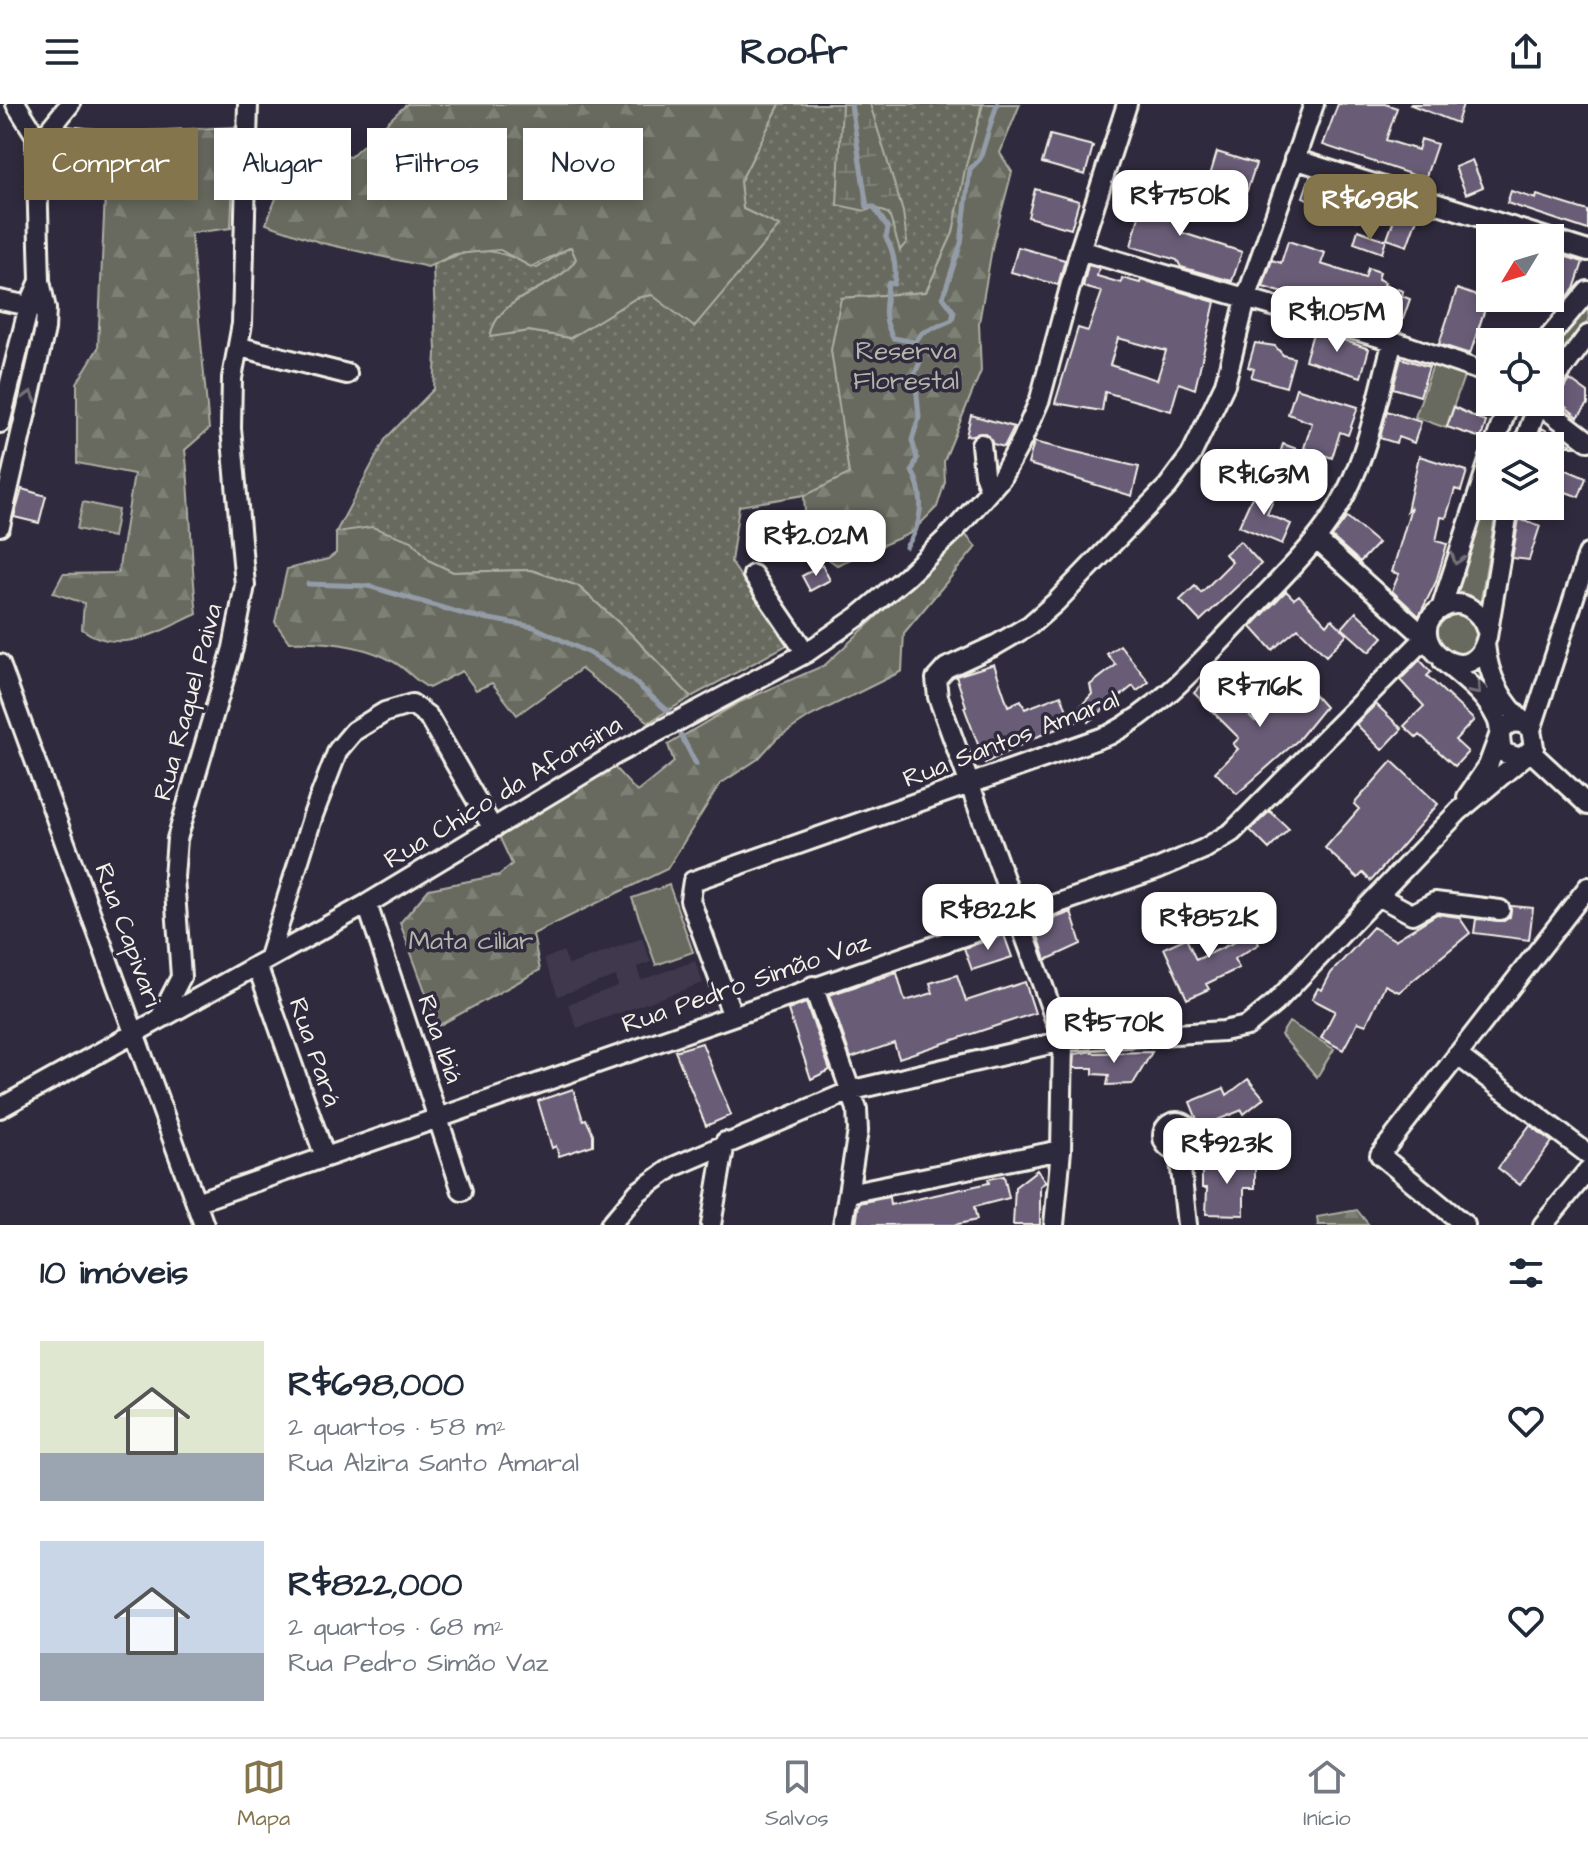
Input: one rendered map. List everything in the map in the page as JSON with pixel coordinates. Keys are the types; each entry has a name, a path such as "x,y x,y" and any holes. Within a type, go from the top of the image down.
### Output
{"street":[{"path":"16,104 34,128"},
{"path":"48,128 70,104"},
{"name":"Rua Chico da Afonsina","path":"0,1108 367,904 616,754 806,653 859,616 906,577 995,484 1040,399 1080,250 1127,104"},
{"path":"1054,1225 1061,1150 1063,1041 938,697 936,679 946,668 1030,625 1102,556 1168,486 1210,421 1225,384 1246,299 1314,104"},
{"name":"Rua Raquel Paiva","path":"158,1021 181,977 174,877 177,839 233,648 245,585 231,428 232,378 240,347 251,106"},
{"path":"1294,159 1503,224"},
{"path":"0,526 2,507 41,352 38,308 40,200"},
{"path":"1564,243 1588,251"},
{"path":"1080,250 1393,341 1476,369"},
{"path":"1557,328 1588,291"},
{"path":"0,300 38,308"},
{"path":"0,423 38,308"},
{"path":"1564,367 1588,335"},
{"name":"Rua Santos Amaral","path":"732,1014 690,900 690,885 698,877 970,785 1109,735 1136,721 1190,672 1317,540 1347,492 1359,461 1393,341"},
{"path":"240,347 347,374"},
{"path":"1556,416 1588,441"},
{"path":"981,444 984,474 995,484"},
{"path":"1441,609 1476,501"},
{"path":"1439,657 1447,662 1465,662 1474,658 1485,637 1506,520"},
{"path":"1317,540 1428,637 1439,657 1475,686 1497,717 1504,753 1515,758 1528,753"},
{"path":"1529,728 1588,554"},
{"path":"753,575 806,653"},
{"path":"610,1225 638,1192 673,1167 725,1142 853,1090 1063,1041 1223,1031 1247,1026 1275,1003 1456,815 1528,753 1535,741 1529,728 1502,698 1492,675 1477,612 1469,607 1450,605 1441,609 1434,615 1428,637"},
{"name":"Rua Pedro Simão Vaz","path":"196,1202 1157,869 1204,849 1232,832 1428,637"},
{"name":"Rua Capivari","path":"0,664 204,1225"},
{"path":"263,961 338,750 354,731 385,712 401,705 420,707 492,827"},
{"path":"1456,815 1488,766 1500,734 1516,722 1529,728"},
{"path":"1528,753 1588,805"},
{"path":"1465,1225 1380,1155 1588,887"},
{"path":"1378,896 1412,914 1435,902 1500,910"},
{"name":"Rua Ibiá","path":"367,904 462,1191"},
{"name":"Rua Pará","path":"263,961 325,1157"},
{"path":"813,986 853,1090 858,1131 843,1225"},
{"path":"1457,1055 1588,1154"},
{"path":"711,1225 725,1142"},
{"path":"848,1193 1061,1150"},
{"path":"1179,1151 1187,1225"},
{"path":"1543,1225 1588,1170"}],"shaded area":[{"path":"642,938 651,962 637,967 641,980 695,961 703,983 577,1028 568,1004 618,986 616,976 558,996 544,959 563,951 569,965"}],"green space":[{"path":"407,104 780,104 740,182 743,209 779,226 694,327 652,295 636,298 570,338 529,331 490,337 495,322 504,311 567,270 576,259 571,247 531,267 500,250 455,254 428,267 322,243 266,224 275,200 351,200 351,156 367,141 367,200 507,200 507,128 381,128"},
{"path":"780,104 982,104 953,233 926,292 841,298 843,423 849,474 816,493 739,506 731,562 787,645 691,697 630,633 578,586 531,570 453,572 430,561 411,541 336,532 386,438 434,389 433,265 462,254 485,251 509,256 537,268 571,246 576,259 567,270 504,310 491,336 529,331 570,338 636,298 652,295 778,226 743,209 740,182"},
{"path":"842,104 870,104 903,212 907,242 900,250 889,214 874,207 866,211 837,205"},
{"name":"Reserva Florestal","path":"983,104 1020,104 1000,153 1012,172 993,243 979,323 981,371 944,461 945,482 937,507 911,533 837,565 807,544 804,496 849,474 831,350 841,298 926,292 953,233 965,169"},
{"path":"235,127 214,128 214,200 232,200 231,228 191,233 209,429 185,450 197,614 154,634 110,641 82,629 84,603 53,593 63,574 118,573 134,474 77,463 77,383 98,348 105,200 198,200 198,129"},
{"path":"1588,306 1588,321 1564,351 1564,336"},
{"path":"1433,365 1464,376 1446,428 1415,417"},
{"path":"83,502 118,510 113,537 77,529"},
{"path":"1479,520 1495,520 1480,605 1471,598 1456,597"},
{"path":"372,527 412,541 430,561 453,572 531,570 578,586 630,633 691,697 649,722 581,669 517,715 492,683 476,690 462,671 429,688 394,662 369,651 329,643 289,642 275,622 287,569 328,559 336,553 336,532"},
{"name":"Mata ciliar","path":"965,534 976,547 904,633 902,671 811,716 776,739 758,759 720,784 667,869 533,934 540,970 438,1026 400,923 429,889 499,875 512,864 499,836 614,767 637,792 674,762 668,745 738,703 825,665"},
{"path":"1457,612 1472,618 1478,633 1472,648 1457,654 1442,648 1436,633 1442,618"},
{"path":"669,885 693,952 656,965 632,898"},
{"path":"1289,1022 1334,1049 1317,1077 1281,1035"},
{"path":"1357,1210 1369,1225 1318,1225 1317,1217"}],"building":[{"path":"1338,104 1385,104 1397,108 1386,140 1418,150 1421,139 1437,144 1425,179 1323,145"},
{"path":"1409,104 1463,104 1457,123"},
{"path":"1050,135 1093,146 1085,175 1042,163"},
{"path":"1217,152 1256,164 1247,191 1209,179"},
{"path":"1472,160 1483,187 1466,194 1455,167"},
{"path":"1310,177 1367,196 1357,221 1303,197"},
{"path":"1147,186 1188,200 1179,225 1182,226 1180,232 1242,252 1232,281 1181,267 1177,260 1131,246"},
{"path":"1035,189 1079,201 1071,229 1028,217"},
{"path":"1511,191 1536,199 1537,195 1588,211 1588,230 1507,203"},
{"path":"1397,211 1417,218 1407,246 1387,239"},
{"path":"1358,230 1386,240 1382,253 1354,243"},
{"path":"1288,241 1325,253 1321,264 1365,278 1368,268 1380,272 1378,279 1385,282 1384,285 1403,291 1402,296 1410,299 1403,319 1322,292 1319,303 1263,287 1272,260 1281,263"},
{"path":"1018,247 1065,260 1058,285 1011,272"},
{"path":"1564,256 1583,262 1574,289 1564,301"},
{"path":"1088,265 1099,268 1097,276 1121,283 1122,278 1140,283 1141,280 1215,302 1195,389 1179,383 1171,411 1105,392 1102,411 1055,403 1078,328 1088,331 1102,292 1083,287","holes":["1118,338 1166,351 1157,380 1110,365"]},
{"path":"1457,289 1476,296 1476,312 1484,312 1476,328 1470,354 1439,344"},
{"path":"1314,330 1369,349 1361,377 1305,360"},
{"path":"1255,343 1275,346 1283,355 1294,358 1286,387 1251,377 1254,369 1248,367"},
{"path":"1401,358 1429,367 1420,396 1393,388"},
{"path":"1570,380 1588,393 1588,404 1578,417 1564,406 1564,388"},
{"path":"1296,388 1358,407 1348,435 1340,432 1332,458 1304,448 1312,423 1288,414"},
{"path":"1454,407 1486,422 1483,432 1476,432 1476,436 1447,427"},
{"path":"1387,411 1421,422 1414,443 1398,437 1396,443 1380,438"},
{"path":"971,415 1014,427 1004,447 993,444 985,433 966,436"},
{"path":"1034,442 1139,467 1132,496 1028,464"},
{"path":"1283,444 1311,454 1303,478 1275,469"},
{"path":"1419,456 1467,471 1461,491 1455,489 1446,518 1441,517 1436,541 1447,544 1436,582 1419,616 1392,591 1399,574 1392,572 1411,507 1407,511"},
{"path":"1564,469 1586,478 1579,497 1564,491"},
{"path":"1257,486 1276,494 1267,514 1291,524 1282,544 1239,526"},
{"path":"22,489 46,496 39,523 14,517"},
{"path":"772,510 784,527 773,534 778,540 763,549 749,526"},
{"path":"1347,517 1378,543 1360,562 1332,537"},
{"path":"1519,520 1540,526 1529,560 1512,558"},
{"path":"1240,541 1261,564 1200,621 1180,600 1195,586 1201,593 1232,562 1225,554"},
{"path":"822,565 830,580 810,591 802,576"},
{"path":"1286,591 1294,599 1299,595 1327,625 1332,619 1347,634 1326,656 1298,628 1272,650 1251,627"},
{"path":"1356,612 1383,637 1369,652 1342,628"},
{"path":"1120,645 1149,682 1137,691 1133,686 1088,722 1087,718 1043,734 985,763 956,676 994,664 1008,706 1021,700 1025,709 1061,695 1070,718 1092,694 1090,685 1116,665 1107,654"},
{"path":"1420,660 1431,672 1427,676 1474,720 1455,740 1468,752 1455,766 1420,735 1417,738 1404,726 1424,706 1400,680"},
{"path":"1210,676 1255,721 1299,678 1325,707 1298,740 1237,794 1215,772 1238,749 1233,744 1239,738 1194,693"},
{"path":"1376,704 1402,729 1382,750 1356,724"},
{"path":"1392,761 1438,804 1371,881 1363,873 1358,878 1325,848 1359,809 1354,804"},
{"path":"1270,811 1289,829 1269,849 1250,830"},
{"path":"1511,906 1533,908 1529,940 1474,933 1476,919 1504,921 1510,917"},
{"path":"1071,912 1081,944 1046,960 1035,926"},
{"path":"1437,914 1459,917 1470,933 1399,992 1385,985 1366,1025 1358,1022 1343,1050 1321,1038 1335,1011 1312,999 1318,988 1322,990 1331,973 1373,927 1395,940"},
{"path":"1244,919 1259,944 1234,959 1239,968 1206,984 1209,989 1187,999 1164,948 1186,938 1196,960 1235,942 1227,929"},
{"path":"1004,935 1012,957 972,970 964,948"},
{"path":"897,973 905,1001 933,993 930,983 957,975 966,1001 1025,982 1035,1013 899,1058 894,1043 851,1058 829,995"},
{"path":"806,1003 830,1070 811,1079 788,1010"},
{"path":"702,1043 731,1115 706,1126 675,1051"},
{"path":"1093,1051 1152,1052 1133,1084 1107,1085 1109,1075 1093,1074 1093,1068 1074,1068 1075,1054"},
{"path":"1248,1079 1264,1098 1244,1114 1242,1110 1200,1127 1190,1102 1224,1088 1227,1095"},
{"path":"573,1089 583,1120 586,1119 593,1134 593,1145 559,1156 556,1146 552,1148 538,1101"},
{"path":"1530,1125 1552,1142 1520,1185 1498,1168"},
{"path":"1202,1162 1255,1162 1255,1188 1244,1188 1244,1215 1206,1214 1207,1188 1202,1188"},
{"path":"1037,1170 1046,1182 1040,1186 1040,1225 1013,1225 1015,1187"},
{"path":"1004,1176 1009,1198 974,1207 977,1220 954,1225 856,1225 859,1203 889,1197 890,1205 989,1183 988,1179"}],"waterway":[{"path":"851,104 867,207 874,207 888,228 886,238 894,260 894,284 888,283 887,323 893,338 915,342 921,360 915,373 919,417 912,440 917,458 912,471 919,490 920,510 916,530 906,547"},
{"path":"915,342 922,333 952,320 954,312 943,297 961,243 970,169 980,159 997,104"},
{"path":"308,584 368,586 467,615 534,627 589,653 631,679 668,711"},
{"path":"681,735 696,764"}]}
